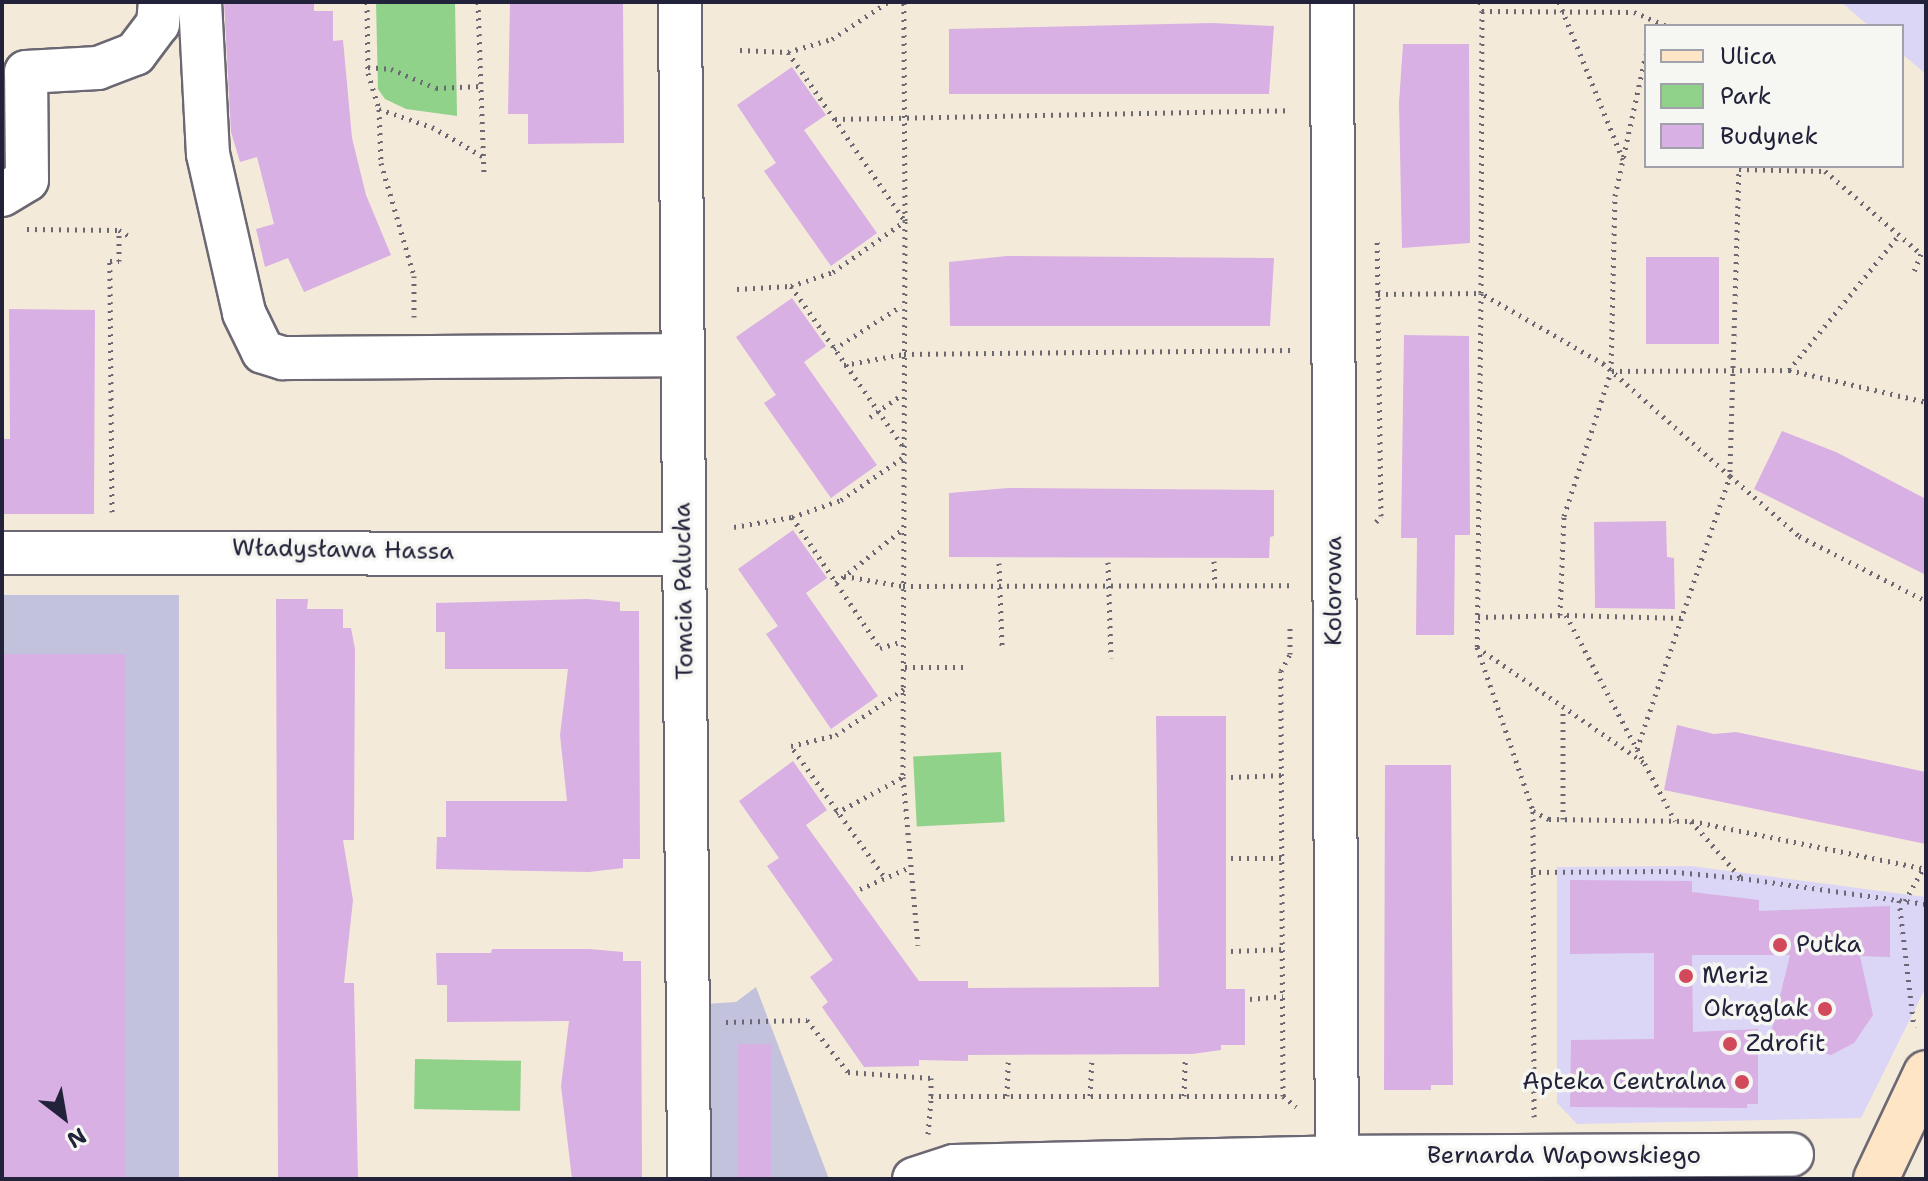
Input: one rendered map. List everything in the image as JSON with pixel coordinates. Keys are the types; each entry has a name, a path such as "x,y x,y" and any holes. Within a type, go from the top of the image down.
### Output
{"street":[{"path":"9,212 27,180 26,72 98,68 135,54 158,24 160,2"},
{"path":"200,2 208,154 244,313 263,352 283,358 681,355"},
{"name":"Tomcia Palucha","path":"680,2 689,1179"},
{"name":"Kolorowa","path":"1332,2 1337,1168"},
{"name":"Władysława Hassa","path":"2,553 227,549 683,554"},
{"path":"1876,1179 1926,1073"},
{"name":"Bernarda Wapowskiego","path":"914,1179 954,1166 1337,1168 1792,1155"}],"path":[{"path":"367,2 368,67 379,109 381,163 414,276 414,327"},
{"path":"478,2 484,176"},
{"path":"740,50 788,52 832,39 888,2"},
{"path":"904,2 903,586 900,642 905,667 903,777 908,868 918,945"},
{"path":"1480,2 1477,647 1533,811 1534,1126"},
{"path":"1559,2 1560,11 1623,161"},
{"path":"1482,11 1634,12 1653,23"},
{"path":"788,52 905,221"},
{"path":"1644,63 1615,196 1611,371 1564,516 1563,615 1675,821"},
{"path":"368,67 391,69 436,88 481,86"},
{"path":"1290,95 1290,126"},
{"path":"379,109 432,127 484,157"},
{"path":"834,119 904,115 1290,110"},
{"path":"1637,749 1730,476 1739,168"},
{"path":"1760,168 1825,171 1921,254 1914,271"},
{"path":"9,212 119,230 132,238"},
{"path":"737,289 791,286 833,272 905,221"},
{"path":"112,513 110,261 119,261 119,230"},
{"path":"1789,370 1899,235"},
{"path":"791,286 902,446"},
{"path":"1378,294 1481,293 1611,371 1799,536 1926,601"},
{"path":"834,349 902,305"},
{"path":"1293,334 1294,366"},
{"path":"844,365 904,354 1294,350"},
{"path":"1611,371 1789,370 1926,402"},
{"path":"870,417 901,396"},
{"path":"734,527 792,517 841,500 902,457"},
{"path":"792,517 880,648 900,642"},
{"path":"836,583 903,529"},
{"path":"1214,561 1215,584"},
{"path":"1108,562 1111,658"},
{"path":"999,563 1002,646"},
{"path":"1291,598 1292,569"},
{"path":"844,576 903,586 1292,585"},
{"path":"721,1022 807,1020 848,1072 931,1078 931,1096 1283,1096 1281,671 1290,654 1291,611"},
{"path":"1478,617 1563,615 1682,618"},
{"path":"1477,647 1644,763"},
{"path":"905,667 964,667"},
{"path":"883,875 791,746 836,735 904,689"},
{"path":"1563,707 1563,819"},
{"path":"1231,777 1282,775"},
{"path":"836,813 903,777"},
{"path":"1533,811 1549,819 1691,821 1924,868 1902,901 1914,1027"},
{"path":"1691,821 1741,878"},
{"path":"1231,858 1282,858"},
{"path":"860,889 883,875 908,868"},
{"path":"1531,872 1666,871 1741,878 1926,904"},
{"path":"1231,951 1283,949"},
{"path":"1250,999 1283,996"},
{"path":"1184,1096 1185,1061"},
{"path":"1007,1096 1008,1062"},
{"path":"1090,1096 1092,1062"}],"shaded area":[{"path":"1841,2 1926,2 1926,74 1904,56 1904,24 1867,24"},
{"path":"2,595 179,595 179,1179 2,1179"},
{"path":"1691,866 1926,897 1926,987 1861,1118 1577,1124 1557,1103 1557,867"},
{"path":"756,987 829,1179 705,1179 704,1004 736,1002"}],"green space":[{"path":"376,2 455,2 457,116 406,109 385,99 378,89"},
{"path":"1001,752 1005,822 917,827 913,757"},
{"path":"415,1059 521,1061 520,1111 414,1109"}],"building":[{"path":"224,2 314,2 314,11 333,11 333,41 343,40 352,138 366,195 391,255 304,292 288,258 265,267 256,229 274,224 257,157 240,162 231,132"},
{"path":"510,2 623,2 624,143 528,144 528,114 508,114"},
{"path":"1212,23 1274,26 1269,94 949,94 949,29"},
{"path":"1403,44 1469,44 1470,243 1402,248 1399,103"},
{"path":"792,67 826,115 804,130 877,233 831,266 764,171 776,163 737,105"},
{"path":"1007,256 1274,258 1270,326 950,326 949,262"},
{"path":"1646,257 1719,257 1719,344 1646,344"},
{"path":"792,298 826,346 804,362 877,465 831,498 764,403 776,395 736,337"},
{"path":"9,309 95,310 94,514 2,514 2,439 10,439"},
{"path":"1404,335 1469,336 1470,535 1455,535 1454,635 1416,635 1417,538 1401,538"},
{"path":"1782,431 1836,452 1926,499 1926,575 1754,489"},
{"path":"1008,488 1274,490 1274,536 1270,537 1269,558 949,557 949,493"},
{"path":"1666,521 1667,557 1674,558 1675,609 1595,608 1594,522"},
{"path":"793,530 827,578 806,593 878,696 831,729 766,634 778,626 738,569"},
{"path":"276,599 308,599 307,609 343,609 343,628 351,628 355,649 354,840 343,840 353,900 344,983 354,983 358,1179 278,1179"},
{"path":"587,599 620,602 620,611 639,611 640,859 623,859 623,868 589,872 436,869 437,837 446,837 446,801 567,801 560,735 568,669 445,669 445,632 436,632 436,603"},
{"path":"2,654 125,654 125,1179 2,1179"},
{"path":"1156,716 1226,716 1226,989 1245,989 1245,1045 1221,1045 1221,1050 1192,1054 968,1055 968,1061 919,1060 919,1066 864,1067 822,1007 828,1002 810,977 833,960 767,866 779,858 739,801 793,761 827,810 806,825 919,981 968,981 968,988 1159,987"},
{"path":"1677,725 1714,734 1736,732 1926,772 1926,844 1664,790"},
{"path":"1385,765 1451,765 1453,1085 1431,1085 1431,1090 1384,1090"},
{"path":"1570,880 1692,881 1692,892 1759,900 1759,911 1890,906 1890,957 1860,956 1873,1015 1854,1043 1831,1055 1769,1041 1790,955 1692,955 1693,1032 1758,1029 1758,1104 1747,1104 1747,1108 1570,1107 1571,1040 1654,1039 1654,953 1570,954"},
{"path":"492,949 589,949 623,952 623,961 641,961 642,1179 572,1179 561,1086 569,1021 447,1022 447,985 437,985 436,953 491,953"},
{"path":"738,1044 771,1044 771,1179 738,1179"}],"place":[{"name":"Putka","path":"1780,945"},
{"name":"Meriz","path":"1686,976"},
{"name":"Okrąglak","path":"1825,1009"},
{"name":"Zdrofit","path":"1730,1044"},
{"name":"Apteka Centralna","path":"1742,1082"}]}
